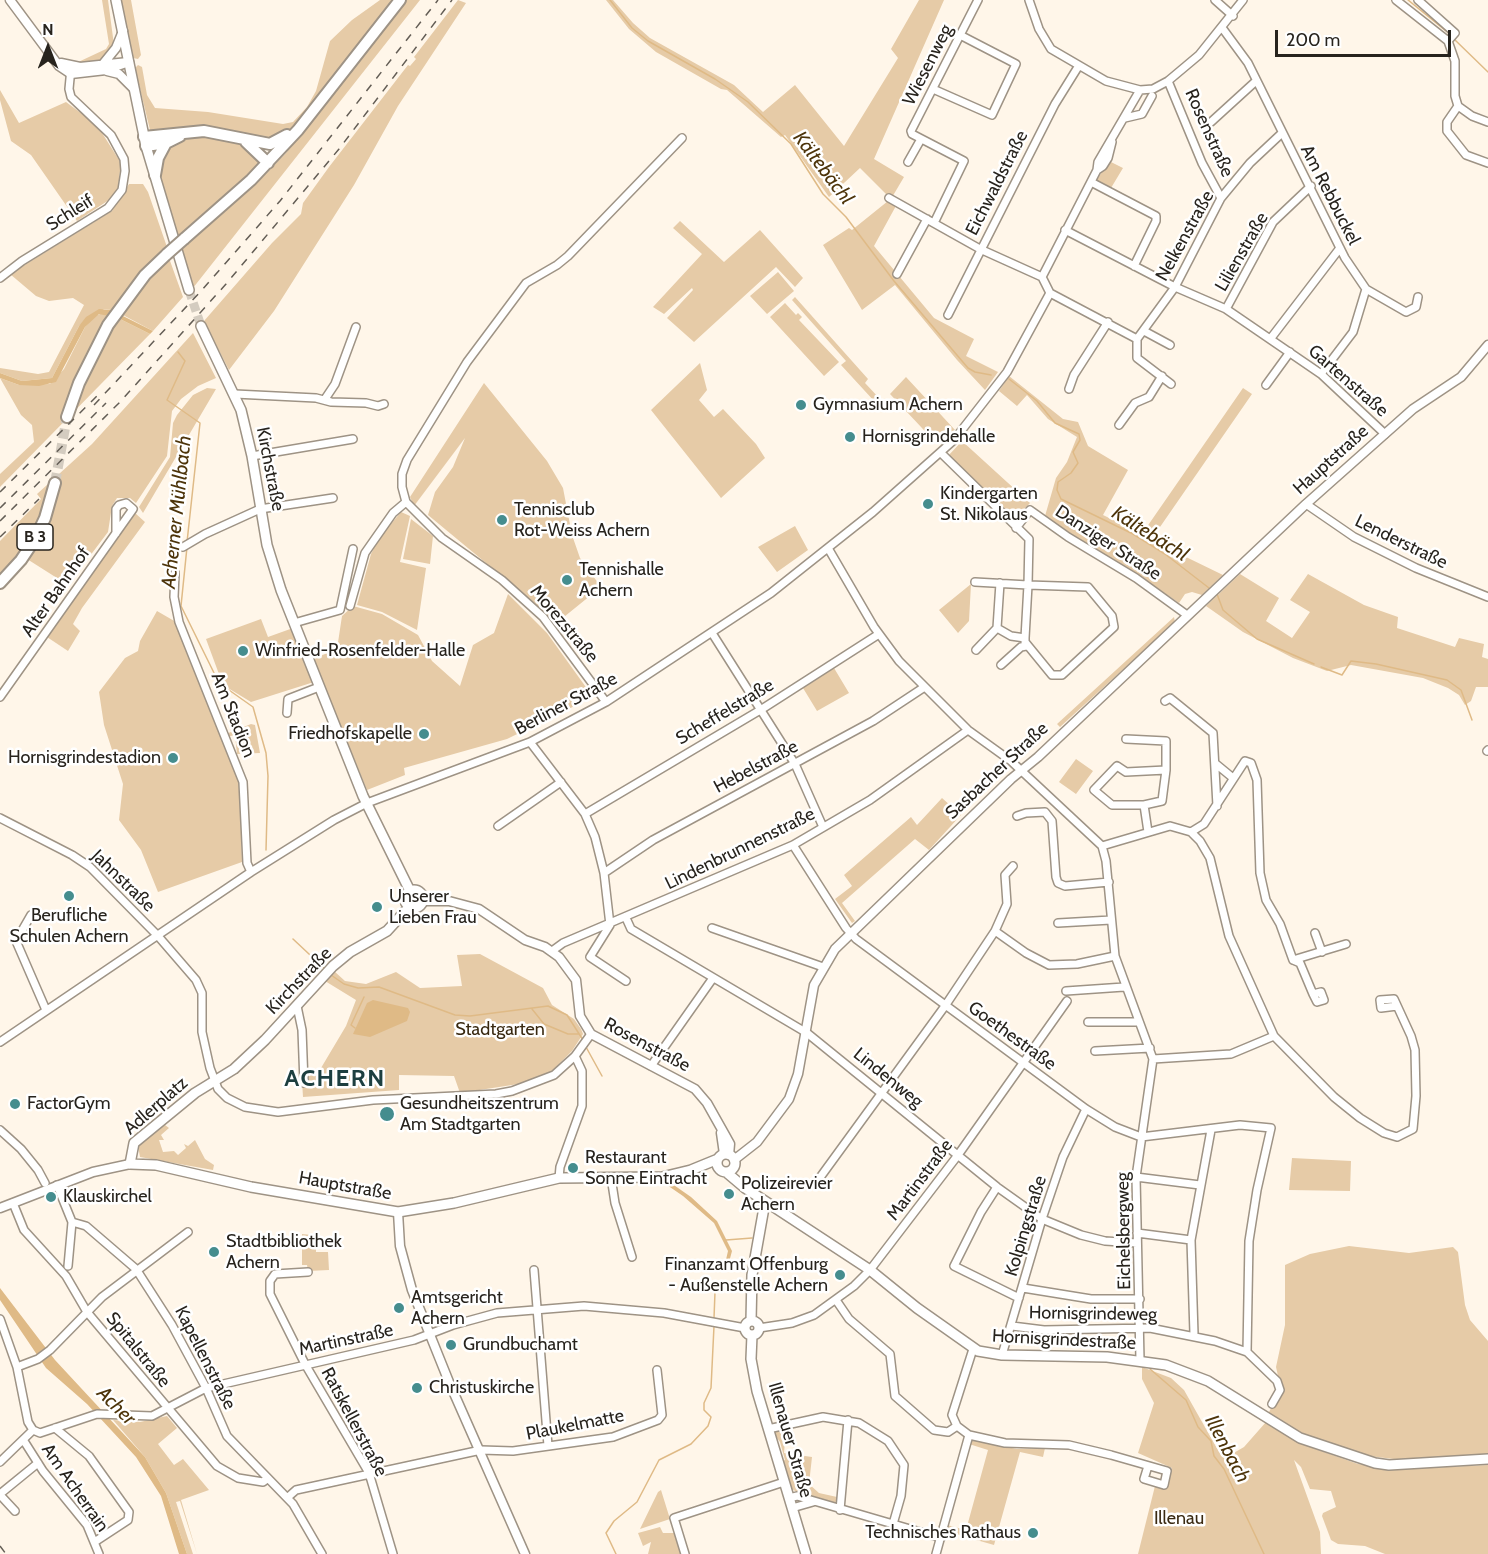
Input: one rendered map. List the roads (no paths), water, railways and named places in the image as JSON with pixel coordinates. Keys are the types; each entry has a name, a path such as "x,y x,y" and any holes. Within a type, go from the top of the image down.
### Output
{"main road":[{"path":"116,0 145,141 189,290"},
{"path":"67,417 79,383 120,306 167,254 270,161 298,130 400,0"},
{"path":"145,141 214,132 260,144 278,142 298,130"},
{"path":"145,141 166,143 185,134"},
{"path":"240,139 270,161"},
{"path":"154,175 166,143"},
{"path":"260,144 270,161"},
{"name":"Kirchstraße","path":"201,326 235,394 252,456 267,545 294,623 367,803 410,891"},
{"name":"B 3","path":"0,583 21,560 35,538 45,518 55,483"},
{"path":"410,891 420,892 423,901 419,907 409,908 404,900 410,891"},
{"name":"Kirchstraße","path":"214,1080 234,1069 247,1058 323,976 350,952 387,931 409,908"},
{"name":"Adlerplatz","path":"130,1164 134,1143 214,1080"},
{"name":"Hauptstraße","path":"130,1164 156,1164 262,1189 398,1212 454,1203 559,1178 659,1177 727,1161"},
{"name":"Hornisgrindestraße","path":"727,1161 750,1191 870,1270 973,1349 1002,1355 1070,1354 1140,1360 1166,1365 1208,1381 1300,1438 1344,1455 1382,1464 1488,1459"},
{"name":"Illenauer Straße","path":"765,1202 752,1275 754,1375 806,1554"}],"street":[{"path":"10,0 55,60 71,70 129,62"},
{"name":"Wiesenweg","path":"921,139 911,131 978,0"},
{"path":"1029,0 1039,29 1051,49 1078,67 1106,81 1140,90 1153,89 1168,81 1199,55 1223,29 1243,0"},
{"path":"1215,0 1233,16"},
{"path":"1396,0 1450,38"},
{"path":"1418,0 1450,38 1455,61 1455,96 1458,106 1472,116 1488,122"},
{"name":"Am Rebbuckel","path":"1223,29 1238,46 1311,186 1340,248 1366,289"},
{"path":"105,67 123,31"},
{"path":"933,89 992,115 1016,64 960,35"},
{"path":"105,67 118,74 134,89"},
{"name":"Eichwaldstraße","path":"948,315 1054,104 1078,67"},
{"name":"Schleif","path":"0,278 22,261 108,208 122,190 124,159 111,135 71,97 71,70"},
{"name":"Rosenstraße","path":"1168,81 1202,163 1221,198"},
{"path":"1211,122 1256,81"},
{"path":"1042,277 1097,170 1105,149 1112,142 1140,90"},
{"path":"1125,118 1134,118 1142,114 1152,96"},
{"path":"1458,106 1447,122 1447,131 1466,155 1488,163"},
{"name":"Nelkenstraße","path":"1137,339 1175,287 1221,198 1250,163 1282,134"},
{"path":"350,606 366,553 393,513 406,502 402,487 407,460 467,362 526,283 568,256 682,138"},
{"path":"897,274 931,221 964,160 921,139 908,162"},
{"path":"1090,182 1156,216 1156,221 1134,266"},
{"name":"Lilienstraße","path":"1226,309 1273,222 1311,186"},
{"path":"889,198 980,249 1042,277 1050,293 1137,339 1137,358 1171,384"},
{"name":"Gartenstraße","path":"1065,230 1175,287 1226,309 1321,374 1385,434"},
{"path":"1271,338 1340,248"},
{"path":"1321,374 1353,332 1366,289 1406,312 1416,307 1418,297"},
{"name":"Berliner Straße","path":"0,1042 251,872 334,819 367,803 530,742 606,702 771,593 828,548 954,440 1007,372 1050,293"},
{"path":"1069,389 1074,375 1108,322"},
{"path":"325,399 335,384 356,327"},
{"path":"1143,331 1170,345"},
{"name":"Hauptstraße","path":"1199,604 1306,504 1413,409 1461,377 1488,345"},
{"name":"Gartenstraße","path":"1266,385 1290,352"},
{"path":"1119,425 1135,403 1149,397 1162,376"},
{"path":"235,394 325,399 331,402 366,403 378,406 384,404"},
{"path":"252,456 353,439"},
{"path":"941,453 1029,539 1026,642 1001,665"},
{"path":"183,547 260,509 333,498"},
{"name":"Morezstraße","path":"406,502 428,526 492,573 543,618 606,702"},
{"name":"Lenderstraße","path":"1306,504 1354,537 1416,568 1488,597"},
{"name":"Danziger Straße","path":"1016,528 1030,510 1068,537 1136,578 1187,615"},
{"name":"Alter Bahnhof","path":"0,698 116,533"},
{"path":"828,548 879,634 923,688 968,730 1022,771 1102,846 1109,882 1115,956 1124,987 1153,1059 1231,1054 1274,1036"},
{"path":"294,623 340,610 353,549"},
{"name":"Am Stadion","path":"175,573 174,597 179,622 243,783 247,863 251,872"},
{"path":"975,582 1088,587 1112,616 1114,627 1057,676 1052,675 1026,642 997,628"},
{"path":"976,650 997,628 1000,583"},
{"name":"Sasbacher Straße","path":"727,1161 757,1142 789,1099 807,1033 811,997 823,967 835,949 1199,604"},
{"path":"712,633 795,764 823,827"},
{"name":"Scheffelstraße","path":"585,814 762,709 879,634"},
{"path":"287,713 288,699 319,687"},
{"name":"Hebelstraße","path":"604,873 653,840 873,721 923,688"},
{"path":"1165,701 1170,698 1213,733 1217,806"},
{"name":"Lindenbrunnenstraße","path":"552,951 563,943 610,925 793,845 870,800 968,730"},
{"path":"1126,739 1166,741 1166,770 1162,801 1144,805 1112,805 1094,790 1117,766 1126,772 1166,770"},
{"path":"530,742 585,814 595,837 604,873 610,925 590,957 626,981"},
{"path":"1191,832 1200,828 1217,806 1245,761 1251,763 1257,780 1259,851 1266,900 1269,910 1280,924 1293,960 1300,963 1313,994"},
{"path":"1216,764 1233,778"},
{"path":"498,826 561,782"},
{"path":"1144,805 1148,832"},
{"path":"1017,816 1045,812 1052,821 1056,877 1059,883 1065,886 1109,882"},
{"name":"Jahnstraße","path":"0,818 82,861 158,936 200,987 203,1042 214,1080"},
{"path":"1102,846 1170,826 1191,832 1206,849 1210,858 1225,927 1274,1036 1351,1111 1384,1133 1397,1137 1413,1129 1416,1096 1415,1050 1397,1006"},
{"name":"Goethestraße","path":"793,845 852,934 867,949 1115,1128 1141,1137 1240,1125 1271,1128 1257,1190 1249,1241 1247,1352"},
{"path":"996,876 1005,875 1013,866"},
{"path":"816,1183 945,1006 995,931 1006,904 1005,875"},
{"name":"Rosenstraße","path":"423,901 449,901 479,909 525,940 552,951 567,966 576,980 580,1016 586,1040 651,1065 702,1095 730,1144"},
{"path":"31,915 16,941 46,1010"},
{"name":"Lindenweg","path":"626,918 631,929 807,1033 997,1187 1042,1219 1081,1235 1105,1241 1137,1243"},
{"path":"1058,923 1111,920"},
{"path":"712,928 823,967"},
{"path":"995,931 1044,964 1077,964 1115,956"},
{"path":"1315,933 1322,952"},
{"path":"1293,960 1346,944"},
{"path":"651,1065 713,978"},
{"path":"1066,991 1124,987"},
{"name":"Martinstraße","path":"33,1430 40,1433 86,1416 112,1414 152,1416 206,1388 414,1340 482,1315 537,1308 579,1306 636,1310 752,1328 801,1320 814,1315 836,1300 870,1270 1025,1064 1067,1001"},
{"path":"297,1006 302,1030 304,1083"},
{"path":"1088,1022 1139,1022"},
{"path":"214,1080 218,1089 237,1104 260,1111 278,1112 373,1100 496,1094 526,1088 554,1076 575,1056 586,1040"},
{"path":"1095,1051 1150,1048"},
{"path":"559,1178 560,1167 582,1106 582,1071 575,1056"},
{"name":"Eichelsbergweg","path":"1140,1360 1136,1177 1153,1059"},
{"name":"Kolpingstraße","path":"1002,1355 1042,1219 1063,1157 1086,1109"},
{"path":"0,1130 38,1170 45,1183"},
{"name":"Rosenstraße","path":"721,1130 727,1161"},
{"path":"1194,1334 1191,1240 1211,1130"},
{"name":"Sasbacher Straße","path":"727,1161 741,1148 759,1137"},
{"path":"727,1161 730,1144 741,1148"},
{"name":"Hauptstraße","path":"0,1208 98,1170 130,1164"},
{"path":"611,1177 615,1203 632,1257"},
{"path":"1136,1177 1200,1185"},
{"path":"57,1185 72,1222 69,1273 66,1276"},
{"path":"997,1187 981,1212 954,1266 1019,1298"},
{"name":"Spitalstraße","path":"13,1203 24,1230 66,1276 87,1312 167,1410 222,1470 238,1478 263,1482 267,1479"},
{"path":"398,1212 400,1246 406,1274 525,1554"},
{"name":"Kapellenstraße","path":"72,1222 82,1223 136,1269 157,1298 206,1388 227,1436 293,1504 322,1554"},
{"path":"17,1367 38,1359 50,1350 65,1338 87,1312 136,1269 188,1232"},
{"path":"1137,1233 1191,1240"},
{"path":"60,1269 68,1266"},
{"path":"534,1270 548,1446"},
{"name":"Ratskellerstraße","path":"308,1272 275,1274 269,1286 273,1303 305,1364 369,1473 393,1554"},
{"path":"1023,1287 1090,1299 1140,1299"},
{"path":"836,1300 849,1319 890,1354 895,1396 934,1430 948,1432 957,1426"},
{"path":"0,1319 17,1367 28,1422 33,1430 0,1462"},
{"name":"Hornisgrindeweg","path":"1012,1326 1044,1329 1141,1330 1150,1328 1194,1334 1247,1352 1277,1381 1280,1390 1272,1404"},
{"path":"973,1349 952,1415 957,1426 969,1435 1005,1443 1069,1445 1148,1466"},
{"name":"Plaukelmatte","path":"287,1498 296,1490 481,1450 513,1451 613,1437 658,1420 662,1414 657,1370"},
{"path":"768,1429 823,1417 848,1420 867,1426 888,1441 904,1465 901,1496 893,1524"},
{"path":"840,1510 848,1420"},
{"path":"55,1428 90,1456 129,1512 128,1520 96,1541"},
{"path":"936,1554 969,1435"},
{"name":"Am Acherrain","path":"24,1441 38,1463 87,1525 96,1541 99,1554"},
{"path":"15,1511 0,1494 38,1463"},
{"path":"685,1554 674,1518 784,1482"},
{"path":"789,1498 797,1496 941,1538"},
{"path":"792,1508 813,1502"}],"waterway":[{"name":"Kältebächl","path":"610,0 632,28 648,41 715,79 748,102 791,144 823,194 846,217 894,281 968,368 991,375"},
{"path":"1408,0 1451,35"},
{"path":"1454,39 1488,72"},
{"name":"Acherner Mühlbach","path":"178,352 185,361 167,400 200,423 187,542"},
{"name":"Kältebächl","path":"1009,379 1037,401 1055,423 1079,434 1080,440 1073,452 1078,463 1071,473 1058,482 1057,490 1061,499 1133,534 1165,554 1209,588"},
{"name":"Acherner Mühlbach","path":"187,547 181,606 219,683 253,707 266,753 268,776 266,850"},
{"name":"Kältebächl","path":"1217,594 1223,610 1257,639 1314,664"},
{"name":"Kältebächl","path":"1321,667 1342,675 1351,661 1376,664 1447,680 1461,690 1472,720"},
{"name":"Acherner Mühlbach","path":"293,939 325,969"},
{"name":"Acherner Mühlbach","path":"331,975 344,984 358,988 379,987 455,1015 470,1016 548,1006 567,1015 583,1040"},
{"path":"355,1028 351,1025 364,997"},
{"path":"532,1009 544,1024 568,1034 578,1034"},
{"name":"Acherner Mühlbach","path":"586,1047 602,1076"},
{"name":"Illenbach","path":"726,1240 752,1238"},
{"name":"Acherner Mühlbach","path":"714,1318 715,1292"},
{"name":"Acherner Mühlbach","path":"616,1554 606,1533 614,1521 637,1502 659,1460 691,1444 708,1426 711,1417 704,1410 704,1403 711,1388 714,1326"},
{"name":"Illenbach","path":"1150,1369 1186,1400 1198,1427 1211,1441 1214,1456 1224,1469 1264,1554"}],"tunnel":[{"path":"189,290 201,326"},
{"path":"55,483 67,417"}],"railway":[{"path":"94,405 202,290 280,201 438,0"},
{"path":"0,521 120,402 226,284 339,149 452,0"},
{"path":"0,492 97,396"},
{"path":"0,508 106,403"},
{"path":"0,537 39,499"},
{"path":"0,1546 6,1554"}],"place":[{"name":"Gymnasium Achern","path":"801,405"},
{"name":"Hornisgrindehalle","path":"850,437"},
{"name":"Kindergarten St. Nikolaus","path":"928,504"},
{"name":"Tennisclub Rot-Weiss Achern","path":"502,520"},
{"name":"Tennishalle Achern","path":"567,580"},
{"name":"Winfried-Rosenfelder-Halle","path":"243,651"},
{"name":"Friedhofskapelle","path":"424,734"},
{"name":"Hornisgrindestadion","path":"173,758"},
{"name":"Berufliche Schulen Achern","path":"69,896"},
{"name":"Unserer Lieben Frau","path":"377,907"},
{"name":"FactorGym","path":"15,1104"},
{"name":"Gesundheitszentrum Am Stadtgarten","path":"387,1114"},
{"name":"Restaurant Sonne Eintracht","path":"573,1168"},
{"name":"Polizeirevier Achern","path":"729,1194"},
{"name":"Klauskirchel","path":"51,1197"},
{"name":"Stadtbibliothek Achern","path":"214,1252"},
{"name":"Finanzamt Offenburg - Außenstelle Achern","path":"840,1275"},
{"name":"Amtsgericht Achern","path":"399,1308"},
{"name":"Grundbuchamt","path":"451,1345"},
{"name":"Christuskirche","path":"417,1388"},
{"name":"Technisches Rathaus","path":"1033,1533"}],"district":[{"name":"ACHERN","path":"335,1079"}],"park label":[{"name":"Stadtgarten","path":"500,1030"},
{"name":"Illenau","path":"1179,1519"}],"water label":[{"name":"Acher","path":"116,1406"}]}
